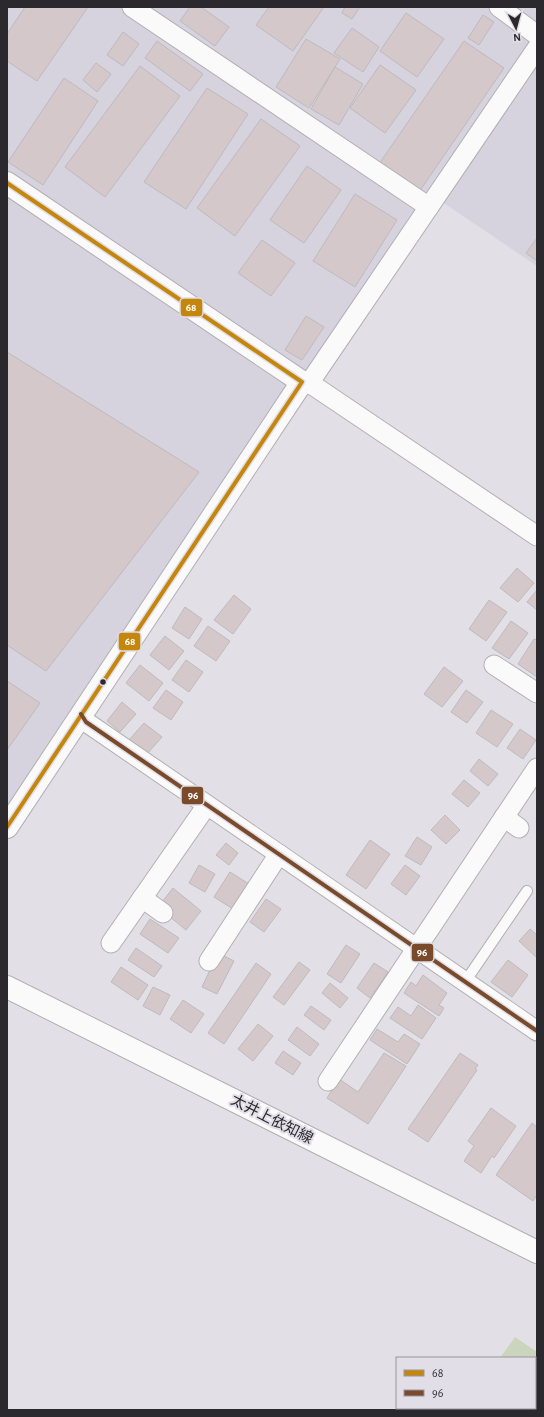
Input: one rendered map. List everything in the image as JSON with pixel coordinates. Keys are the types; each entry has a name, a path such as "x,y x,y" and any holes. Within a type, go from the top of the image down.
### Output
{"street":[{"path":"132,7 429,207"},
{"path":"499,7 537,35"},
{"path":"7,827 302,382 312,379 537,48"},
{"path":"7,183 302,382 314,386 537,536"},
{"path":"494,665 537,693"},
{"path":"81,714 86,722 537,1031"},
{"path":"328,1081 348,1065 416,948 537,768"},
{"path":"111,943 207,805"},
{"path":"504,817 519,828"},
{"path":"209,961 279,854"},
{"path":"142,898 163,913"},
{"name":"太井上依知線","path":"7,987 537,1252"}],"lane":[{"path":"465,982 527,891"}],"shaded area":[{"path":"7,7 537,7 537,266 429,193 7,805"}],"green space":[{"path":"515,1337 537,1352 537,1410 463,1410 536,1409 536,1357 501,1357"}],"building":[{"path":"25,7 88,7 37,81 7,61 7,34"},
{"path":"190,7 201,7 229,27 215,46 180,21"},
{"path":"269,7 324,7 293,51 256,25"},
{"path":"345,7 360,7 352,19 342,13"},
{"path":"406,13 444,39 417,77 380,51"},
{"path":"483,15 494,22 479,45 468,38"},
{"path":"352,28 379,47 363,72 334,53"},
{"path":"123,32 139,44 123,66 107,55"},
{"path":"306,39 340,59 309,108 276,87"},
{"path":"157,41 203,74 190,91 145,58"},
{"path":"464,41 504,68 419,192 379,164"},
{"path":"96,63 111,74 97,92 83,80"},
{"path":"380,65 416,90 385,133 350,108"},
{"path":"140,66 180,96 105,197 65,167"},
{"path":"335,67 363,84 339,125 311,109"},
{"path":"64,78 98,101 43,185 8,162"},
{"path":"207,88 248,114 186,209 144,182"},
{"path":"261,119 300,146 235,236 197,208"},
{"path":"307,166 341,190 304,243 270,220"},
{"path":"355,194 397,220 355,287 313,261"},
{"path":"537,238 537,261 526,253"},
{"path":"262,240 295,263 271,296 238,273"},
{"path":"306,316 324,327 302,360 285,350"},
{"path":"7,352 199,472 46,671 7,645"},
{"path":"517,568 534,583 518,602 500,588"},
{"path":"537,590 537,610 527,602"},
{"path":"234,595 251,609 233,634 214,620"},
{"path":"489,600 507,612 486,641 469,629"},
{"path":"185,607 202,619 189,639 172,628"},
{"path":"511,621 528,633 509,659 492,648"},
{"path":"208,626 230,641 216,661 194,646"},
{"path":"165,636 184,651 169,670 150,655"},
{"path":"534,639 537,640 537,677 518,664"},
{"path":"186,660 203,672 189,692 172,680"},
{"path":"140,665 163,683 149,701 126,683"},
{"path":"444,667 463,681 442,707 424,694"},
{"path":"7,681 40,703 7,750"},
{"path":"166,690 183,702 171,720 153,708"},
{"path":"466,690 483,702 467,723 451,712"},
{"path":"122,702 136,714 120,732 107,721"},
{"path":"491,710 513,724 497,747 476,733"},
{"path":"144,723 162,737 146,755 129,740"},
{"path":"520,729 536,740 523,759 507,748"},
{"path":"479,759 498,774 488,786 470,771"},
{"path":"464,780 480,793 468,807 452,794"},
{"path":"445,815 460,830 446,844 431,830"},
{"path":"417,837 432,847 421,865 405,856"},
{"path":"370,840 390,854 366,889 346,875"},
{"path":"226,843 238,853 229,865 216,855"},
{"path":"199,865 215,874 205,892 189,883"},
{"path":"405,865 420,876 406,895 391,884"},
{"path":"230,872 249,884 233,909 214,897"},
{"path":"173,888 201,911 186,930 158,907"},
{"path":"266,899 281,909 264,932 250,922"},
{"path":"150,919 179,938 168,953 140,934"},
{"path":"530,929 537,935 537,958 519,941"},
{"path":"346,945 360,954 341,983 327,974"},
{"path":"136,948 162,966 154,977 128,960"},
{"path":"218,953 234,961 217,994 202,987"},
{"path":"508,960 528,975 512,997 491,982"},
{"path":"299,962 310,970 284,1005 273,997"},
{"path":"256,963 271,974 224,1044 208,1033"},
{"path":"374,963 388,972 370,998 357,988"},
{"path":"121,967 148,985 138,1000 111,982"},
{"path":"423,975 447,993 439,1005 444,1008 439,1016 404,993 411,982 416,986"},
{"path":"330,983 348,998 340,1008 322,993"},
{"path":"153,987 170,995 160,1015 143,1006"},
{"path":"183,1000 204,1014 191,1033 170,1019"},
{"path":"418,1005 436,1018 422,1039 390,1018 398,1007 411,1016"},
{"path":"311,1006 331,1020 324,1030 304,1015"},
{"path":"258,1024 273,1036 253,1061 238,1049"},
{"path":"297,1027 319,1044 310,1056 288,1040"},
{"path":"377,1029 398,1042 404,1034 420,1044 407,1064 370,1040"},
{"path":"283,1051 301,1063 293,1075 275,1063"},
{"path":"384,1053 406,1066 368,1124 327,1098 339,1079 358,1092"},
{"path":"460,1053 478,1065 475,1069 477,1070 428,1142 408,1129"},
{"path":"491,1108 516,1126 494,1158 492,1156 481,1173 464,1161 474,1146 468,1141"},
{"path":"532,1123 537,1127 537,1195 533,1201 496,1175"}],"transit line":[{"name":"68","path":"7,183 302,382 7,827"},
{"name":"96","path":"81,714 86,722 537,1031"}]}
